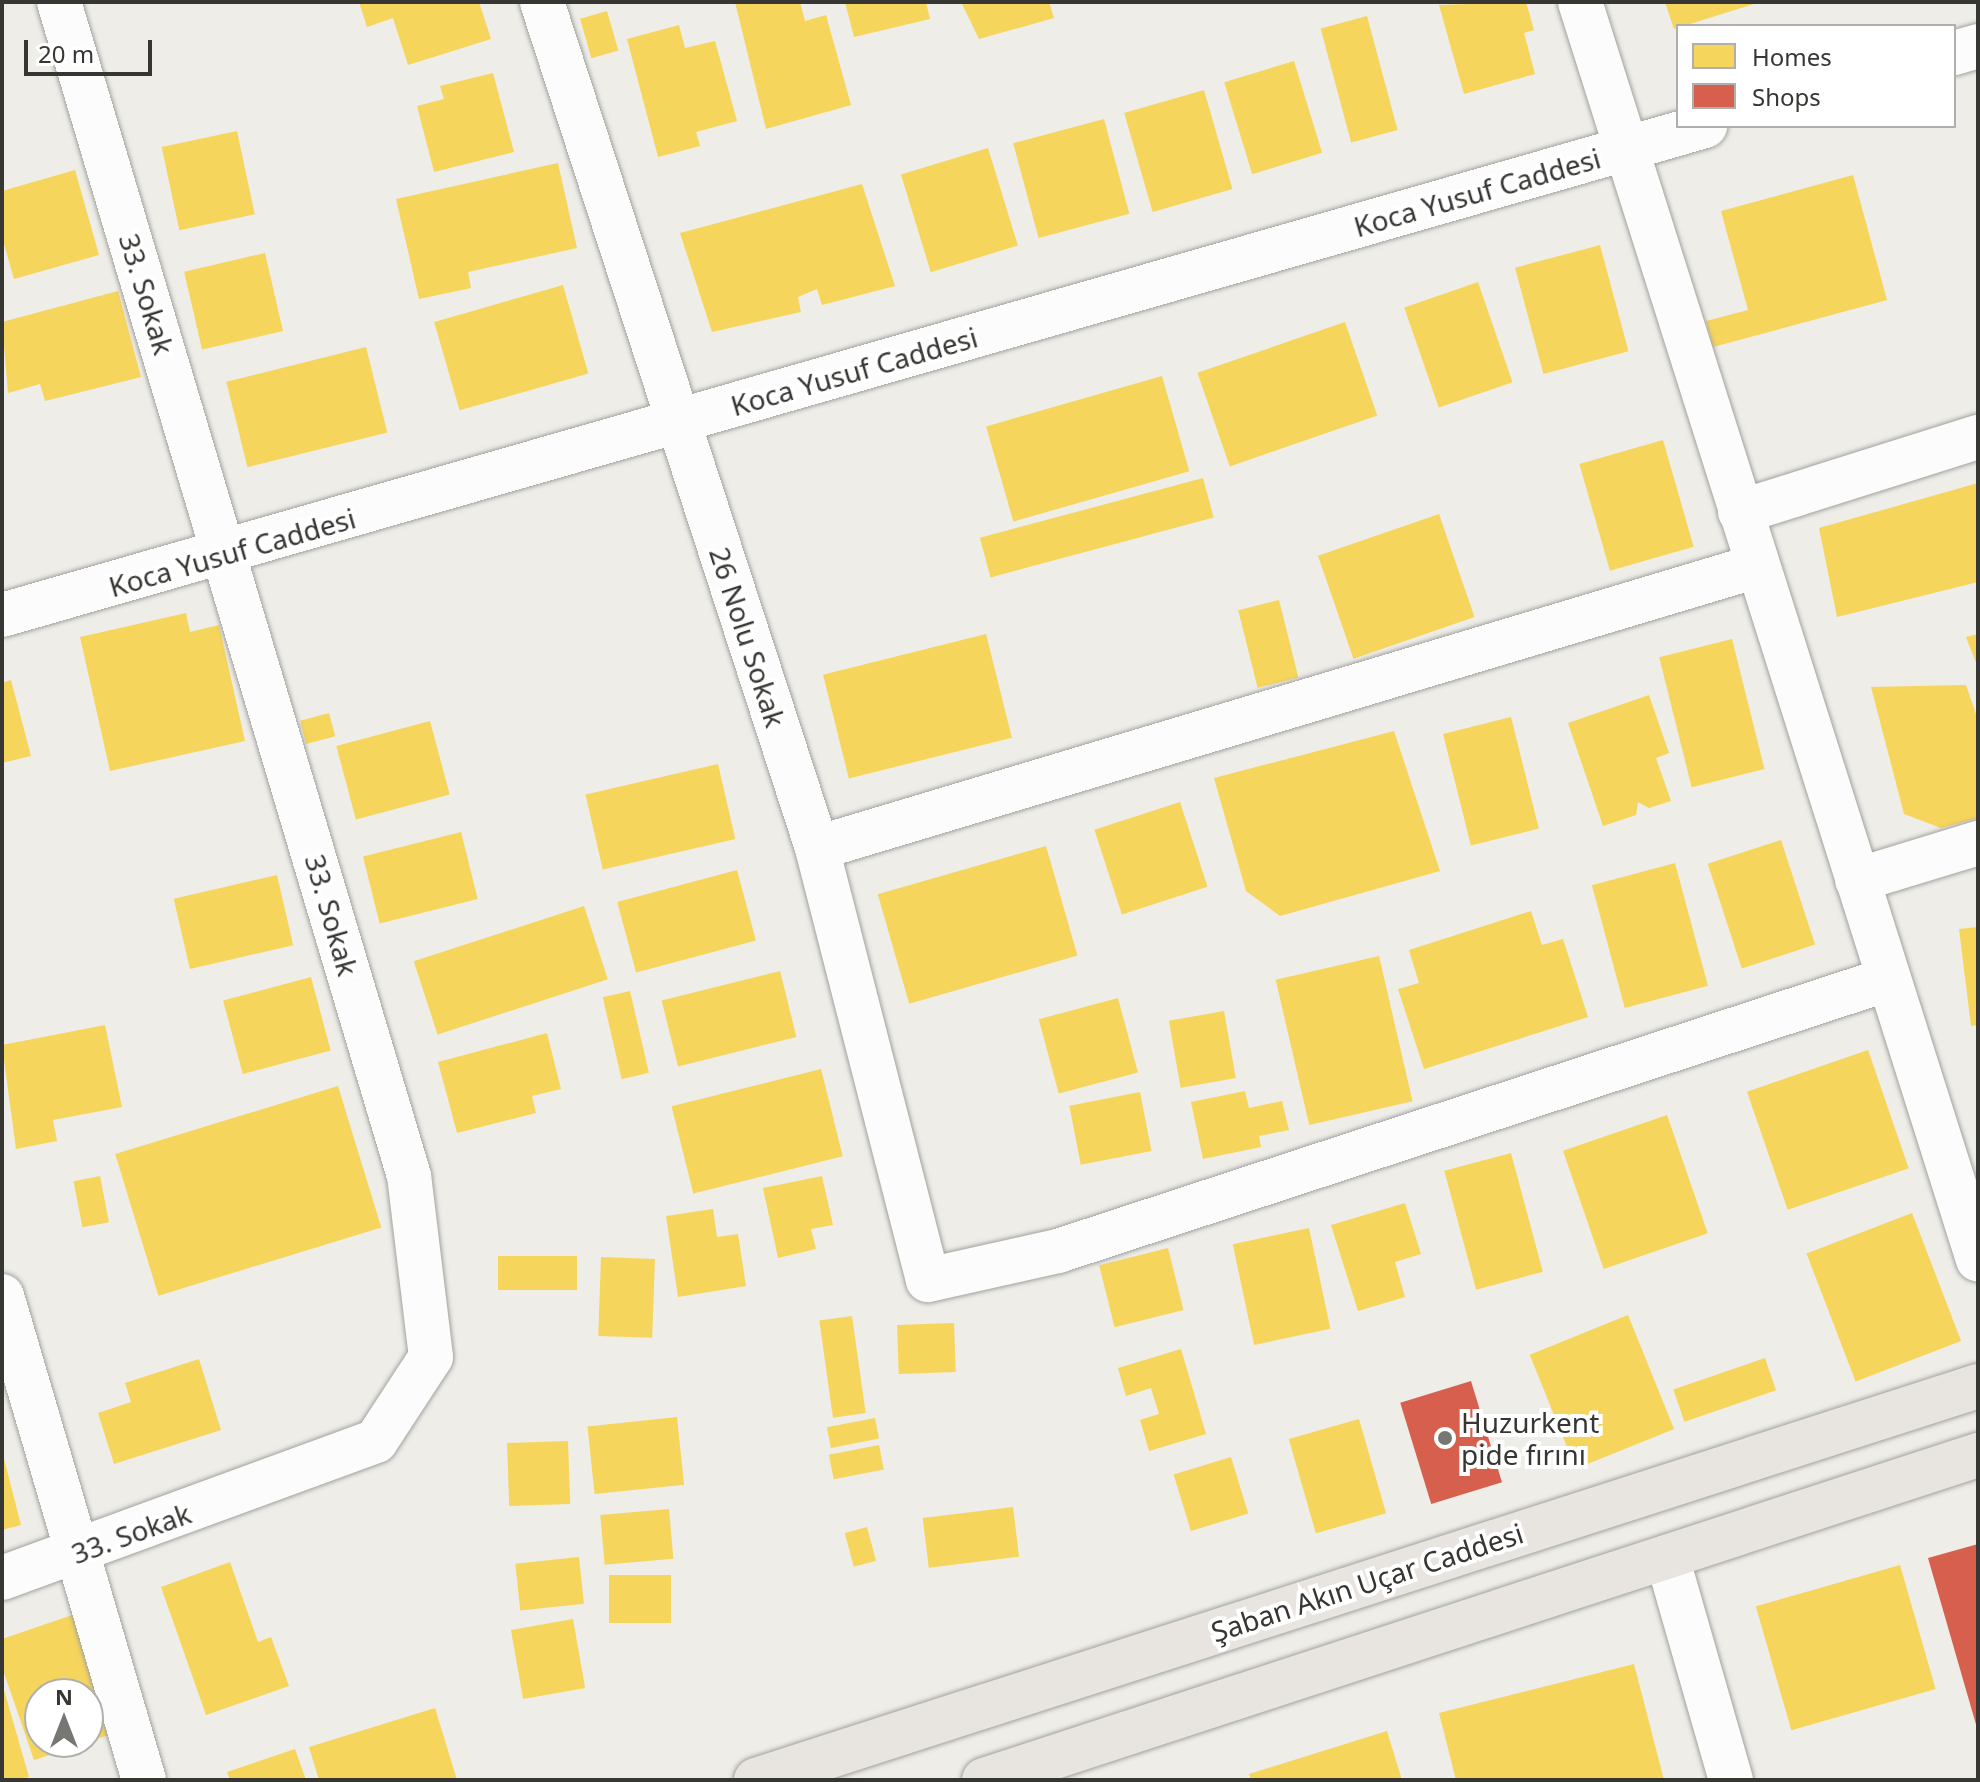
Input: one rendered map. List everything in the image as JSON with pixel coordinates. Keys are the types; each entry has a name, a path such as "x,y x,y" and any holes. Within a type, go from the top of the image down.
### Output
{"main road":[{"name":"Şaban Akın Uçar Caddesi","path":"756,1780 1978,1386"},
{"path":"984,1780 1978,1455"}],"street":[{"name":"33. Sokak","path":"2,1578 79,1553 376,1441 431,1357 409,1176 227,556 59,2"},
{"name":"26 Nolu Sokak","path":"542,2 817,848 928,1280 1058,1251 1888,979"},
{"path":"1580,2 1978,1260"},
{"path":"1956,52 1978,46"},
{"name":"Koca Yusuf Caddesi","path":"2,615 227,556 678,422 1698,128"},
{"path":"1740,512 1978,437"},
{"path":"817,848 1757,566"},
{"path":"1857,880 1978,843"},
{"path":"2,1296 144,1780"},
{"path":"1667,1557 1731,1780"}],"building: Homes":[{"path":"359,2 479,2 491,39 408,65 393,18 367,27"},
{"path":"735,2 800,2 805,21 826,15 851,105 766,129"},
{"path":"845,2 926,2 930,19 854,37"},
{"path":"961,2 1049,2 1054,18 979,39"},
{"path":"1526,2 1534,30 1524,33 1535,74 1464,94 1439,5"},
{"path":"1665,2 1757,3 1690,24 1676,24 1674,29"},
{"path":"607,11 618,50 591,58 580,19"},
{"path":"1367,16 1398,130 1351,142 1321,28"},
{"path":"679,25 685,48 715,41 737,121 696,132 700,146 658,157 627,39"},
{"path":"1294,61 1322,153 1252,174 1224,82"},
{"path":"493,73 514,152 434,172 417,106 444,99 440,86"},
{"path":"1204,90 1232,189 1153,212 1124,113"},
{"path":"1104,119 1129,214 1039,238 1013,143"},
{"path":"237,131 255,214 179,230 162,147"},
{"path":"988,148 1018,246 931,272 901,175"},
{"path":"558,163 577,248 468,272 471,288 419,299 396,199"},
{"path":"75,170 99,255 14,279 2,237 2,191"},
{"path":"1853,175 1887,300 1713,347 1706,321 1748,310 1721,211"},
{"path":"862,184 895,286 822,305 817,289 798,297 801,312 712,332 680,233"},
{"path":"1600,245 1628,351 1543,374 1515,268"},
{"path":"265,253 283,331 202,350 184,272"},
{"path":"1478,282 1513,382 1439,408 1404,307"},
{"path":"563,285 588,373 460,410 434,322"},
{"path":"118,291 141,377 45,401 40,384 8,393 2,322"},
{"path":"1345,322 1377,416 1230,466 1197,373"},
{"path":"366,347 387,432 248,467 226,382"},
{"path":"1162,376 1189,471 1013,522 986,426"},
{"path":"1663,440 1694,547 1610,571 1579,464"},
{"path":"1203,478 1214,518 990,577 980,538"},
{"path":"1978,483 1978,582 1837,617 1819,528"},
{"path":"1439,514 1474,617 1353,659 1318,556"},
{"path":"1279,600 1298,678 1258,688 1238,610"},
{"path":"186,613 190,632 219,625 245,741 110,771 80,637"},
{"path":"986,634 1012,738 849,778 823,675"},
{"path":"1978,634 1978,668 1966,637"},
{"path":"1732,639 1764,769 1692,787 1659,657"},
{"path":"11,680 31,756 2,763 2,683"},
{"path":"1966,685 1978,720 1978,818 1941,828 1904,814 1871,687"},
{"path":"1649,695 1669,753 1656,758 1671,801 1649,808 1638,802 1636,815 1603,826 1568,723"},
{"path":"329,713 335,736 306,744 300,721"},
{"path":"1511,717 1539,829 1471,846 1443,734"},
{"path":"430,721 450,794 356,820 336,746"},
{"path":"1394,731 1440,871 1280,916 1246,891 1214,778"},
{"path":"718,764 735,839 603,870 585,795"},
{"path":"1180,802 1208,887 1122,914 1094,830"},
{"path":"461,832 478,899 380,923 363,856"},
{"path":"1781,840 1815,945 1742,968 1708,864"},
{"path":"1046,846 1077,956 909,1004 878,894"},
{"path":"1675,863 1708,986 1625,1008 1592,885"},
{"path":"737,870 756,941 636,973 617,902"},
{"path":"277,875 293,945 190,969 174,899"},
{"path":"584,906 608,979 438,1035 414,961"},
{"path":"1531,911 1542,945 1563,939 1588,1017 1424,1069 1398,989 1419,983 1409,950"},
{"path":"1978,927 1978,1025 1971,1026 1959,929"},
{"path":"1379,956 1413,1101 1309,1125 1276,980"},
{"path":"780,971 796,1037 678,1066 662,1001"},
{"path":"311,977 331,1050 243,1074 223,1001"},
{"path":"630,991 649,1073 622,1079 603,997"},
{"path":"1118,998 1138,1072 1059,1094 1039,1019"},
{"path":"1224,1011 1236,1078 1181,1088 1169,1021"},
{"path":"105,1025 122,1107 53,1120 57,1141 16,1149 2,1045"},
{"path":"547,1033 561,1089 532,1096 536,1113 457,1133 438,1062"},
{"path":"1868,1050 1909,1168 1788,1210 1747,1092"},
{"path":"821,1069 843,1156 693,1194 672,1106"},
{"path":"338,1086 381,1228 158,1296 115,1154"},
{"path":"1245,1091 1249,1108 1282,1101 1289,1130 1259,1136 1261,1147 1203,1159 1191,1102"},
{"path":"1140,1092 1151,1151 1081,1165 1069,1106"},
{"path":"1667,1115 1708,1233 1604,1269 1563,1151"},
{"path":"1511,1153 1543,1272 1476,1290 1444,1171"},
{"path":"100,1176 109,1222 82,1227 73,1181"},
{"path":"822,1176 833,1225 811,1229 816,1249 778,1258 763,1188"},
{"path":"1405,1203 1421,1254 1395,1262 1405,1297 1358,1311 1331,1225"},
{"path":"713,1209 717,1237 738,1234 746,1286 678,1297 666,1216"},
{"path":"1912,1213 1961,1341 1856,1381 1807,1253"},
{"path":"1309,1228 1330,1329 1254,1345 1233,1244"},
{"path":"1168,1248 1183,1310 1115,1327 1099,1265"},
{"path":"498,1256 577,1256 577,1290 498,1290"},
{"path":"601,1257 655,1259 652,1338 598,1336"},
{"path":"1628,1315 1674,1429 1576,1469 1530,1355"},
{"path":"852,1316 866,1413 833,1418 819,1321"},
{"path":"954,1323 956,1372 899,1374 897,1325"},
{"path":"1181,1349 1206,1434 1149,1451 1140,1420 1159,1414 1151,1388 1126,1396 1118,1368"},
{"path":"1765,1358 1776,1390 1684,1422 1673,1390"},
{"path":"199,1359 221,1430 114,1464 98,1413 131,1402 125,1383"},
{"path":"677,1417 684,1485 595,1494 587,1426"},
{"path":"875,1418 879,1439 831,1448 827,1427"},
{"path":"1359,1419 1386,1513 1316,1533 1289,1439"},
{"path":"568,1441 570,1504 509,1506 507,1443"},
{"path":"879,1445 884,1470 834,1479 829,1455"},
{"path":"2,1451 21,1525 2,1530"},
{"path":"1231,1457 1248,1513 1191,1531 1174,1475"},
{"path":"1013,1507 1019,1557 929,1568 923,1518"},
{"path":"669,1509 673,1559 605,1565 600,1515"},
{"path":"867,1527 876,1561 854,1567 845,1533"},
{"path":"579,1557 584,1604 520,1610 515,1564"},
{"path":"230,1562 258,1642 271,1637 289,1686 206,1715 161,1587"},
{"path":"1900,1565 1936,1689 1791,1730 1756,1606"},
{"path":"609,1575 671,1575 671,1623 609,1623"},
{"path":"81,1612 103,1678 24,1678 24,1731 2,1667 2,1639"},
{"path":"573,1619 585,1688 523,1699 511,1630"},
{"path":"1634,1664 1664,1780 1456,1780 1439,1713"},
{"path":"104,1680 121,1731 104,1737"},
{"path":"2,1683 29,1777 19,1780 2,1780"},
{"path":"435,1708 457,1780 319,1780 309,1747"},
{"path":"1387,1731 1402,1780 1251,1780 1249,1774"},
{"path":"295,1749 306,1780 230,1780 227,1772"}],"building: Shops":[{"path":"1471,1381 1502,1482 1431,1504 1400,1403"},
{"path":"1978,1544 1978,1728 1977,1728 1928,1558"}],"place":[{"name":"Huzurkent pide fırını","path":"1445,1438"}]}
